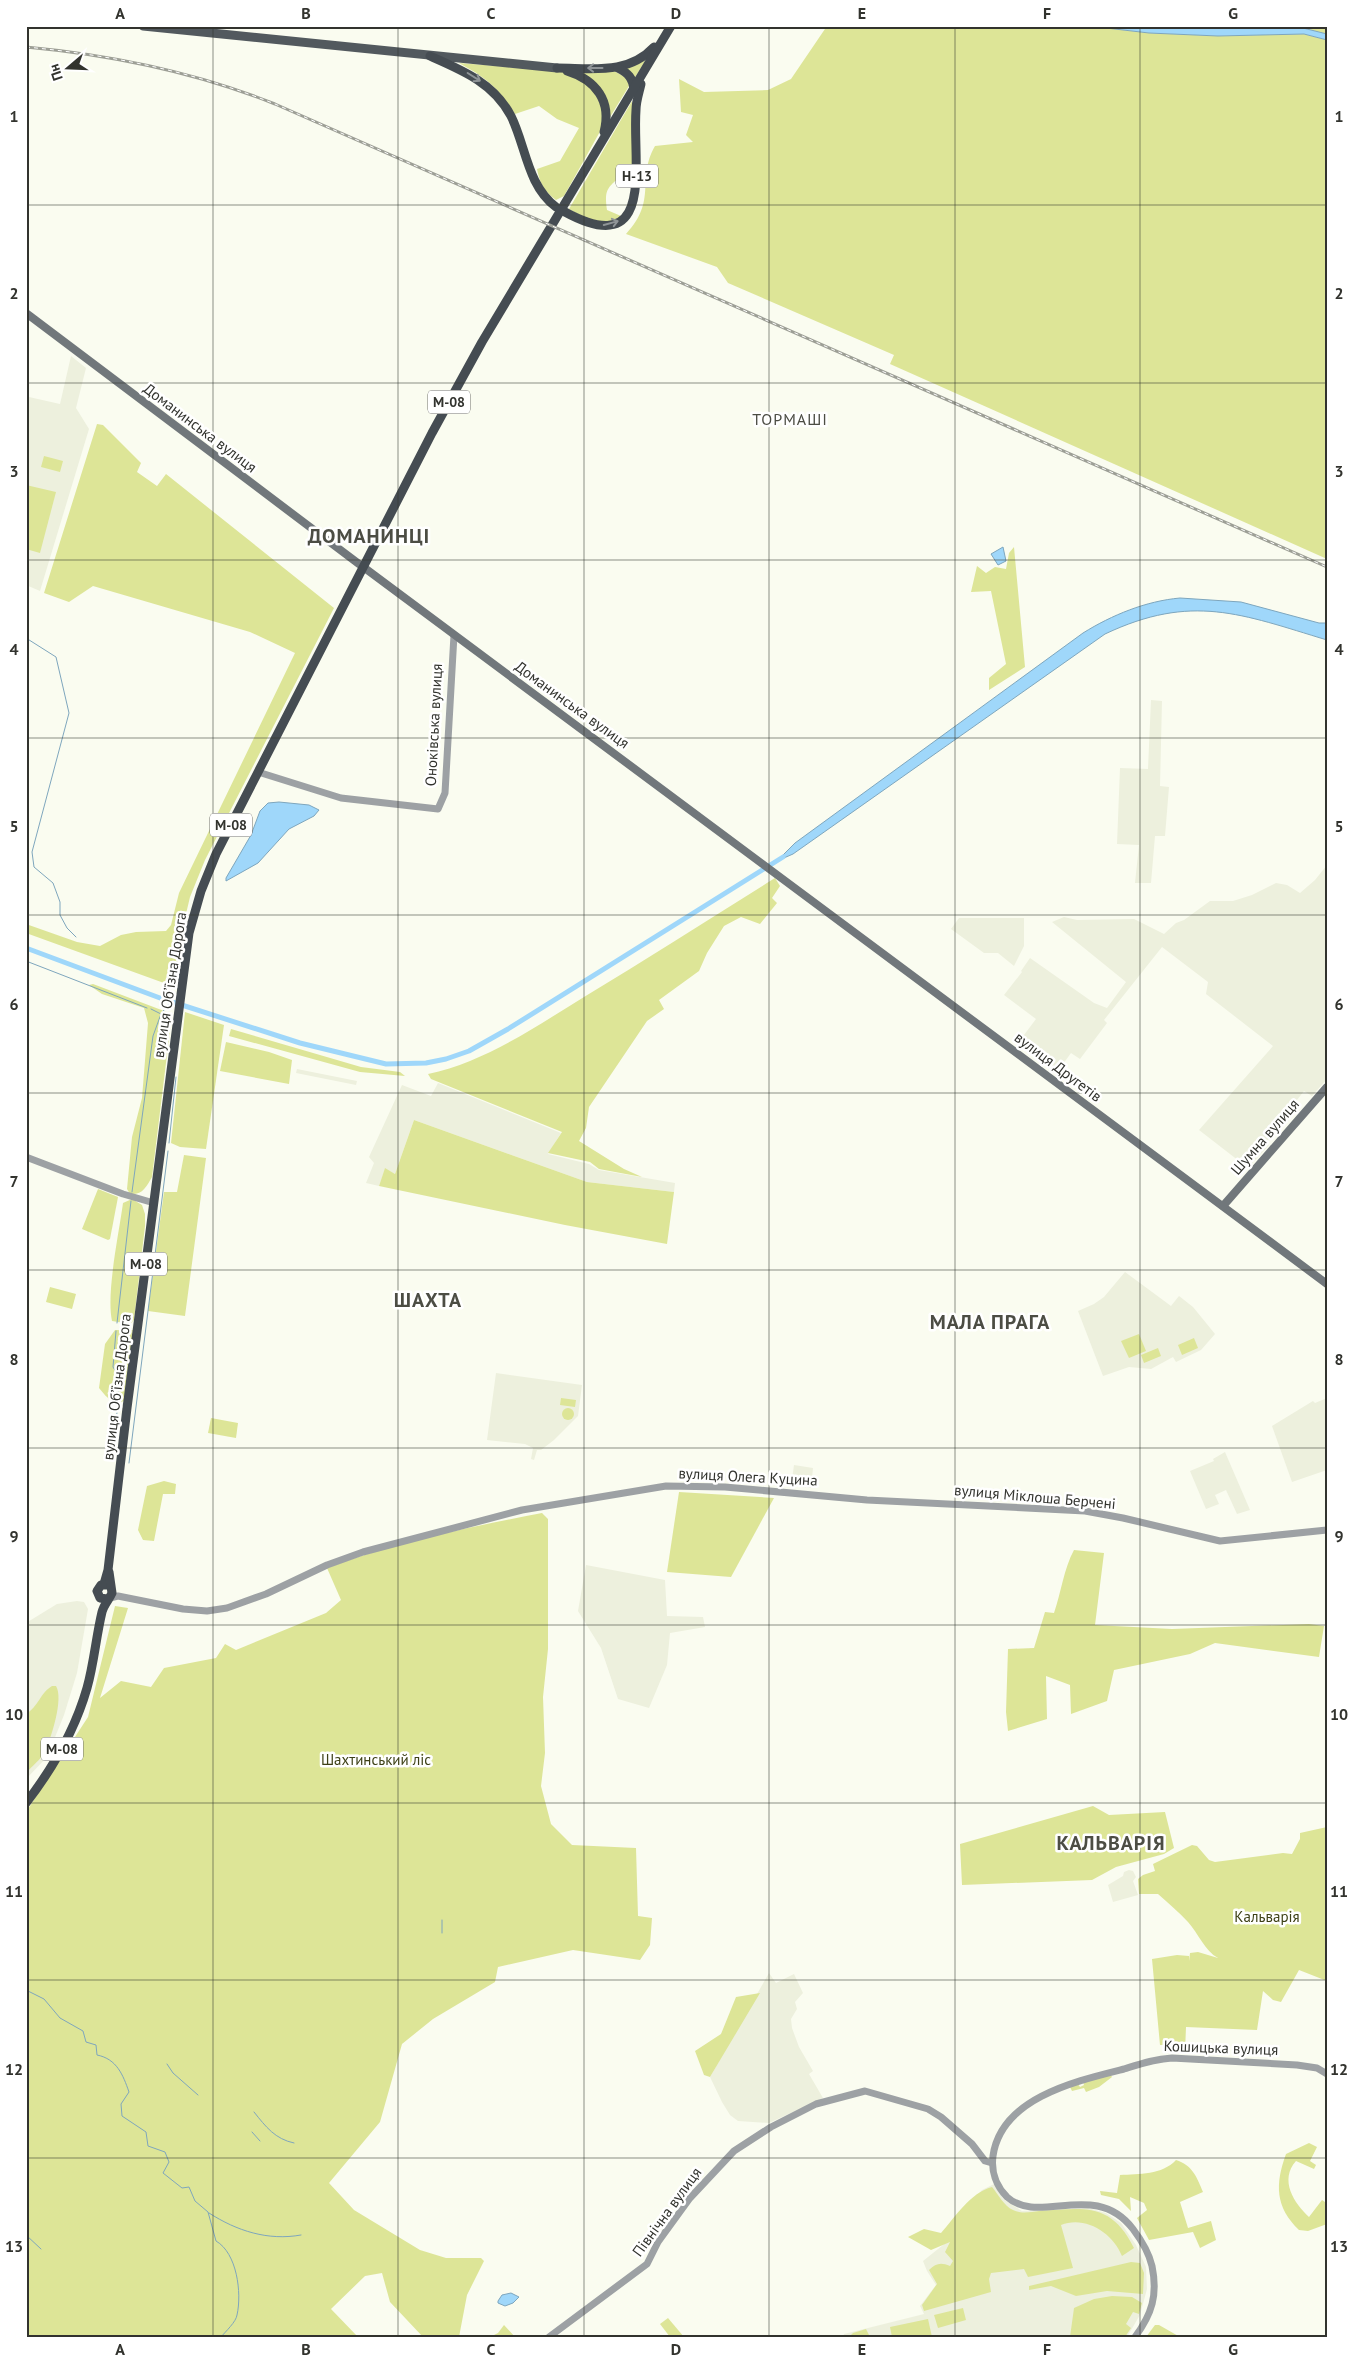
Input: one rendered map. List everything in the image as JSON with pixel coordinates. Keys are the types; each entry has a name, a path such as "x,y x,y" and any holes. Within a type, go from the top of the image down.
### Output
{"highway":[{"path":"557,68 618,68 646,56 669,30"},
{"name":"М-08","path":"602,140 669,30"},
{"path":"430,56 479,79 500,100 514,124 537,185 548,201 556,206"},
{"path":"557,68 581,75 598,91 607,118 602,140"},
{"path":"618,68 628,74 634,83 634,90"},
{"name":"Н-13","path":"565,212 592,224 606,225 620,221 631,209 637,174 636,111 646,70"},
{"name":"вулиця Обʼїзна Дорога","path":"26,1803 50,1771 82,1705 94,1663 102,1612 109,1593 108,1570 177,1019 189,933 201,891 216,854 346,598 469,365 602,140"}],"main road":[{"path":"143,26 557,68"},
{"name":"Доманинська вулиця","path":"26,313 359,564"},
{"name":"Доманинська вулиця","path":"366,569 774,871"},
{"name":"вулиця Другетів","path":"774,871 1327,1284"},
{"name":"Шумна вулиця","path":"1223,1206 1327,1087"}],"street":[{"name":"Оноківська вулиця","path":"258,772 341,798 438,809 445,793 454,635"},
{"path":"26,1157 123,1194 154,1203"},
{"name":"вулиця Олега Куцина","path":"109,1593 183,1609 207,1610 227,1608 266,1594 347,1557 504,1514 658,1487 680,1486 790,1492 858,1499"},
{"name":"вулиця Міклоша Берчені","path":"858,1499 1085,1511 1220,1541 1327,1530"},
{"name":"Кошицька вулиця","path":"992,2164 994,2146 1010,2119 1022,2109 1065,2084 1089,2076 1155,2059 1172,2058 1297,2065 1317,2068 1327,2074"},
{"name":"Північна вулиця","path":"549,2337 602,2295 647,2264 658,2242 690,2198 734,2151 771,2127 816,2104 865,2090 928,2109 941,2117 972,2144 985,2161 992,2164"},
{"path":"992,2164 995,2180 1000,2188 1008,2198 1018,2205 1034,2208 1076,2205 1101,2207 1114,2212 1126,2220 1144,2246 1151,2262 1155,2288 1153,2307 1145,2324 1135,2337"}],"shaded area":[{"path":"71,356 86,368 76,408 89,429 40,591 26,585 26,409 29,397 60,404"},
{"path":"1151,700 1162,701 1160,786 1169,787 1165,836 1155,836 1151,883 1135,883 1139,845 1117,844 1120,768 1148,769"},
{"path":"1327,865 1327,1079 1312,1096 1304,1091 1293,1105 1298,1110 1271,1140 1269,1139 1266,1142 1269,1145 1248,1168 1199,1130 1273,1046 1206,994 1208,982 1162,947 1104,1020 1107,1023 1080,1059 1071,1053 1058,1071 1018,1043 1036,1019 1004,995 1022,972 1030,958 1094,1003 1107,1008 1126,982 1052,922 1064,917 1077,920 1134,919 1164,934 1176,923 1184,920 1210,901 1233,901 1252,895 1276,883 1287,885 1300,893 1315,880"},
{"path":"959,918 1024,918 1024,946 1014,966 998,953 984,953 951,929"},
{"path":"297,1069 357,1081 356,1085 296,1073"},
{"path":"438,1083 561,1133 548,1154 589,1164 599,1170 675,1183 674,1192 587,1182 414,1120 395,1174 385,1169 379,1186 366,1183 374,1163 369,1157 402,1085 431,1096"},
{"path":"1125,1272 1171,1306 1179,1296 1193,1307 1215,1334 1201,1350 1176,1362 1173,1357 1151,1369 1129,1367 1103,1376 1078,1311 1104,1297"},
{"path":"496,1373 582,1385 578,1416 554,1440 541,1450 537,1450 534,1460 531,1459 533,1448 525,1444 487,1440"},
{"path":"1327,1398 1327,1470 1292,1482 1272,1426 1313,1401 1315,1403"},
{"path":"1225,1452 1250,1510 1237,1514 1226,1490 1215,1495 1219,1504 1206,1509 1190,1471 1214,1461 1213,1459"},
{"path":"794,1465 813,1468 811,1488 791,1486"},
{"path":"586,1565 665,1580 667,1616 703,1617 705,1627 670,1633 667,1665 649,1708 618,1699 601,1648 578,1611"},
{"path":"77,1601 84,1602 88,1609 77,1673 64,1715 47,1757 26,1779 26,1623 57,1604"},
{"path":"1129,1870 1133,1871 1136,1877 1133,1881 1138,1895 1113,1902 1108,1885"},
{"path":"769,1973 776,1983 794,1974 803,1993 795,2002 797,2009 791,2019 792,2028 799,2047 813,2071 809,2074 823,2098 769,2123 738,2121 730,2115 710,2077"},
{"path":"994,2184 1003,2199 1022,2211 1088,2208 1106,2213 1121,2223 1136,2245 1146,2267 1147,2289 1140,2315 1127,2337 843,2337 844,2334 924,2314 920,2306 936,2285 923,2261 948,2241 954,2223 982,2190"}],"green space":[{"path":"827,26 1089,26 1149,33 1218,36 1304,34 1327,40 1327,559 890,364 894,355 728,283 717,267 626,234 636,222 641,211 647,169 655,146 693,142 686,135 693,115 681,112 679,79 704,92 768,90 791,79"},
{"path":"1283,26 1327,26 1327,34 1299,27"},
{"path":"647,58 634,79 624,68"},
{"path":"459,63 558,71 574,75 592,87 603,110 602,128 564,196 556,200 548,193 541,183 537,169 560,161 579,128 557,119 539,106 515,114 491,84"},
{"path":"580,71 614,71 627,78 629,86 610,117"},
{"path":"632,101 633,184 619,178 611,185 607,192 607,210 621,216 608,222 588,219 569,209"},
{"path":"97,424 103,425 141,463 137,472 157,486 166,474 334,608 205,860 190,897 181,935 175,987 26,933 26,924 77,942 100,946 121,935 136,932 166,931 171,925 179,893 295,653 250,632 93,586 69,602 44,593"},
{"path":"44,456 63,461 60,472 41,467"},
{"path":"26,485 56,492 40,553 26,549"},
{"path":"1014,547 1025,667 989,690 989,678 1006,664 991,591 971,592 977,566 986,573 995,567 1006,569 1009,553"},
{"path":"775,878 780,886 772,898 777,903 760,924 741,917 724,926 707,953 699,971 659,1000 664,1009 647,1021 589,1107 586,1128 579,1141 624,1169 642,1177 599,1169 590,1162 548,1153 562,1132 431,1079 428,1074 470,1061 509,1042"},
{"path":"93,984 172,1014 152,1177 144,1190 134,1194 130,1194 127,1189 132,1137 142,1098 148,1023 144,1008 102,994 89,985"},
{"path":"185,1012 224,1025 206,1149 180,1147 171,1143"},
{"path":"231,1029 361,1067 400,1072 405,1076 360,1072 229,1036"},
{"path":"226,1042 269,1052 292,1060 289,1084 220,1071"},
{"path":"414,1120 587,1182 674,1192 667,1244 565,1225 379,1186 385,1168 395,1174"},
{"path":"184,1155 206,1158 185,1316 148,1311 164,1192 177,1192"},
{"path":"98,1189 118,1197 110,1239 108,1240 82,1229"},
{"path":"132,1199 142,1205 145,1214 145,1226 134,1320 130,1324 112,1321 111,1295 123,1203"},
{"path":"50,1287 76,1294 72,1309 46,1302"},
{"path":"115,1330 133,1330 124,1401 120,1402 113,1401 107,1397 99,1388 105,1344"},
{"path":"1139,1334 1146,1351 1129,1358 1121,1341"},
{"path":"1194,1338 1198,1348 1182,1355 1178,1345"},
{"path":"1158,1348 1161,1356 1144,1363 1141,1355"},
{"path":"561,1398 576,1400 575,1407 560,1405"},
{"path":"568,1408 574,1414 568,1420 562,1414"},
{"path":"211,1418 238,1423 236,1438 208,1433"},
{"path":"164,1481 176,1484 175,1494 163,1494 154,1541 143,1540 138,1530 147,1486"},
{"path":"679,1492 774,1498 731,1577 667,1572"},
{"name":"Шахтинський ліс","path":"542,1513 548,1519 548,1649 543,1697 545,1753 541,1786 551,1824 572,1845 636,1848 638,1916 652,1918 650,1945 640,1960 573,1950 498,1967 495,1982 433,2019 402,2044 380,2122 329,2183 354,2210 420,2250 446,2258 481,2258 484,2261 467,2295 459,2337 423,2337 390,2302 382,2273 365,2276 331,2309 358,2337 26,2337 26,1812 88,1717 115,1606 128,1608 100,1698 121,1681 151,1687 164,1668 216,1658 225,1644 236,1650 326,1613 341,1600 327,1568 406,1543"},
{"path":"1074,1550 1104,1553 1095,1625 1172,1629 1309,1624 1324,1626 1319,1657 1215,1643 1190,1654 1114,1670 1107,1701 1071,1714 1070,1685 1046,1676 1047,1719 1008,1731 1006,1712 1008,1649 1034,1648 1045,1612 1054,1613"},
{"path":"52,1686 56,1686 58,1692 58,1709 53,1728 45,1752 26,1773 26,1714"},
{"path":"1093,1806 1109,1815 1165,1812 1174,1848 1164,1854 1116,1867 1092,1880 962,1885 960,1844"},
{"name":"Кальварія","path":"1327,1827 1327,1981 1299,1970 1281,2002 1273,2000 1263,1991 1257,2030 1186,2027 1185,2052 1171,2051 1171,2045 1160,2045 1152,1959 1177,1955 1189,1956 1189,1961 1190,1953 1198,1952 1218,1958 1209,1951 1185,1918 1158,1894 1139,1894 1138,1879 1155,1871 1153,1864 1192,1845 1197,1846 1209,1860 1215,1862 1283,1853 1292,1854 1300,1839 1300,1833"},
{"path":"760,1993 710,2077 704,2075 695,2051 721,2034 736,1997"},
{"path":"1110,2074 1112,2077 1099,2087 1086,2092 1084,2088 1072,2091 1070,2087 1078,2084 1080,2087 1084,2085 1083,2082"},
{"path":"1309,2143 1317,2147 1310,2161 1316,2165 1314,2169 1296,2161 1291,2168 1289,2176 1290,2191 1298,2205 1309,2217 1322,2200 1325,2202 1327,2224 1308,2231 1299,2230 1285,2213 1279,2195 1279,2185 1286,2154"},
{"path":"1176,2160 1190,2168 1203,2192 1180,2202 1188,2228 1211,2221 1216,2240 1200,2248 1193,2232 1149,2240 1137,2218 1147,2210 1144,2203 1130,2197 1131,2211 1119,2199 1101,2195 1100,2191 1117,2193 1120,2175 1157,2171 1164,2169"},
{"path":"992,2187 1007,2206 1019,2212 1083,2209 1106,2215 1116,2222 1134,2248 1122,2256 1112,2240 1097,2228 1079,2222 1061,2225 1073,2268 1028,2277 1024,2269 991,2273 989,2279 991,2292 924,2311 922,2305 937,2284 929,2270 939,2264 950,2266 953,2261 945,2252 950,2242 931,2250 908,2237 924,2229 941,2233 970,2200 977,2194"},
{"path":"1131,2262 1140,2263 1144,2273 1143,2294 1107,2291 1076,2296 1051,2286 1029,2290 1029,2286"},
{"path":"1112,2296 1132,2297 1142,2303 1139,2314 1133,2312 1126,2324 1131,2328 1125,2337 1070,2337 1074,2308 1094,2299"},
{"path":"963,2308 966,2320 938,2328 934,2315"},
{"path":"668,2318 684,2337 670,2337 660,2324"},
{"path":"928,2319 932,2337 892,2337 890,2327"},
{"path":"504,2325 515,2337 490,2337 498,2333"},
{"path":"1155,2325 1159,2325 1180,2337 1146,2337"},
{"path":"866,2329 870,2337 849,2337 853,2333"}],"water":[{"path":"1089,26 1283,26 1299,27 1327,34 1327,40 1304,34 1218,36 1149,33"},
{"path":"1003,547 1006,561 998,565 991,554"},
{"path":"1180,598 1241,602 1319,623 1327,623 1327,640 1268,622 1216,612 1191,611 1164,614 1136,621 1105,634 793,854 777,861 795,843 1083,633 1106,620 1130,610 1155,602"},
{"path":"279,802 309,805 319,810 314,816 289,829 258,863 226,881 251,835 260,811 268,803"},
{"path":"511,2293 519,2297 513,2303 505,2306 498,2303 502,2295"}],"waterway":[{"path":"26,638 56,657 69,713 32,852 34,867 53,883 60,902 60,915 67,928 76,937"},
{"path":"26,948 160,998 300,1043 386,1064 426,1063 446,1059 469,1051 508,1029 783,857"},
{"path":"26,961 147,1008"},
{"path":"132,1192 153,1036 161,1014 171,1001"},
{"path":"151,1009 161,1014"},
{"path":"169,1143 176,1077"},
{"path":"129,1463 168,1151"},
{"path":"117,1323 131,1201"},
{"path":"116,1331 113,1367 121,1380 116,1401"},
{"path":"115,1454 117,1410"},
{"path":"442,1920 442,1933"},
{"path":"26,1990 44,1999 60,2018 83,2031 86,2042 96,2045 97,2055 110,2060 114,2064 129,2092 121,2104 122,2116 146,2132 148,2146 165,2152 169,2162 163,2173 182,2188 189,2187 195,2201 208,2212 216,2241 229,2255 238,2285 239,2296 236,2318 221,2337"},
{"path":"167,2064 173,2073 198,2095"},
{"path":"254,2112 281,2139 294,2143"},
{"path":"252,2132 260,2141"},
{"path":"209,2213 231,2225 253,2233 277,2237 301,2235"},
{"path":"26,2235 41,2249"}],"railway":[{"path":"26,47 58,50 153,66 214,83 275,104 1327,567"}],"district":[{"name":"ТОРМАШІ","path":"790,419"},
{"name":"ДОМАНИНЦІ","path":"369,536"},
{"name":"ШАХТА","path":"428,1300"},
{"name":"МАЛА ПРАГА","path":"990,1322"},
{"name":"КАЛЬВАРІЯ","path":"1111,1843"}]}
